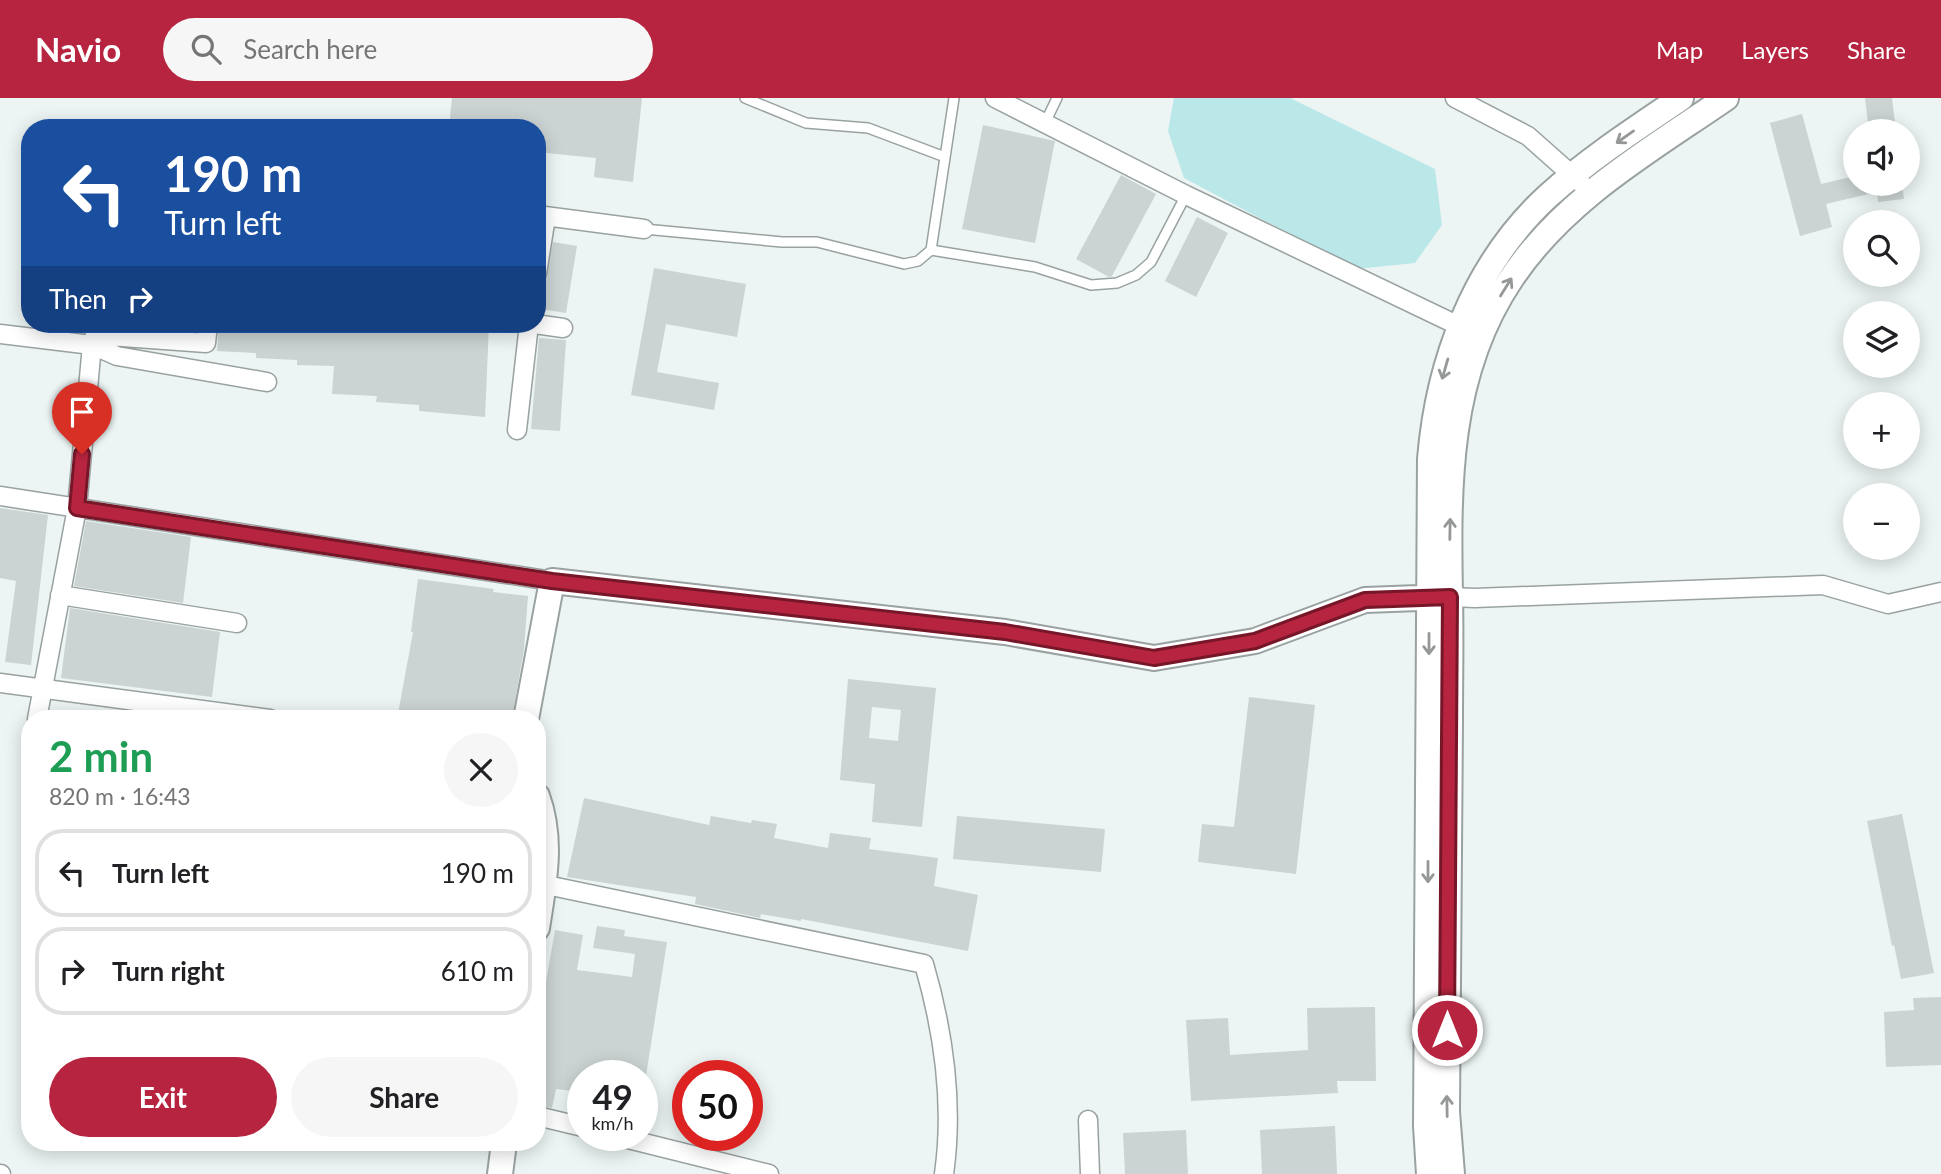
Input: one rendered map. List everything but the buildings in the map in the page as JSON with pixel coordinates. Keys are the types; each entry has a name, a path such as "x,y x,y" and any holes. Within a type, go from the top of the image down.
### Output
{"main road":[{"path":"1452,1174 1447,1112 1440,597 1433,429 1444,371 1477,289 1510,239 1546,198 1572,176 1681,98"},
{"path":"1429,1174 1426,1126 1440,597 1452,439 1459,401 1472,356 1495,305 1525,258 1560,219 1591,192 1726,98"},
{"path":"528,710 552,581 1005,632 1154,658 1255,641 1365,600 1440,597"},
{"path":"546,837 546,859"},
{"path":"500,1174 503,1151"}],"street":[{"path":"995,98 1186,195 1460,326"},
{"path":"1455,98 1483,103 1528,136 1591,192"},
{"path":"546,217 644,229"},
{"path":"546,326 563,328"},
{"path":"0,334 95,334 206,343 207,333"},
{"path":"517,430 528,333"},
{"path":"95,334 117,356 267,382"},
{"path":"39,710 77,508 95,334"},
{"path":"0,496 552,581"},
{"path":"1440,597 1823,585 1888,604 1941,592"},
{"path":"60,595 237,624"},
{"path":"0,682 202,710"},
{"path":"546,884 924,964 935,1003 946,1072 948,1142 944,1174"},
{"path":"546,1118 567,1123"},
{"path":"1088,1120 1090,1174"},
{"path":"658,1146 769,1174"}],"lane":[{"path":"745,98 806,123 868,128 945,157"},
{"path":"644,229 782,242 817,242 904,264 918,261 931,250 954,98"},
{"path":"1045,123 1057,98"},
{"path":"931,250 1035,267 1091,285 1117,283 1136,275 1152,262 1186,195"}],"shaded area":[{"path":"1174,98 1290,98 1435,169 1442,225 1415,263 1356,269 1184,178 1168,131"}],"route":[{"path":"82,454 77,508 552,581 1005,632 1154,658 1255,641 1365,600 1450,597 1447,1030"}]}
